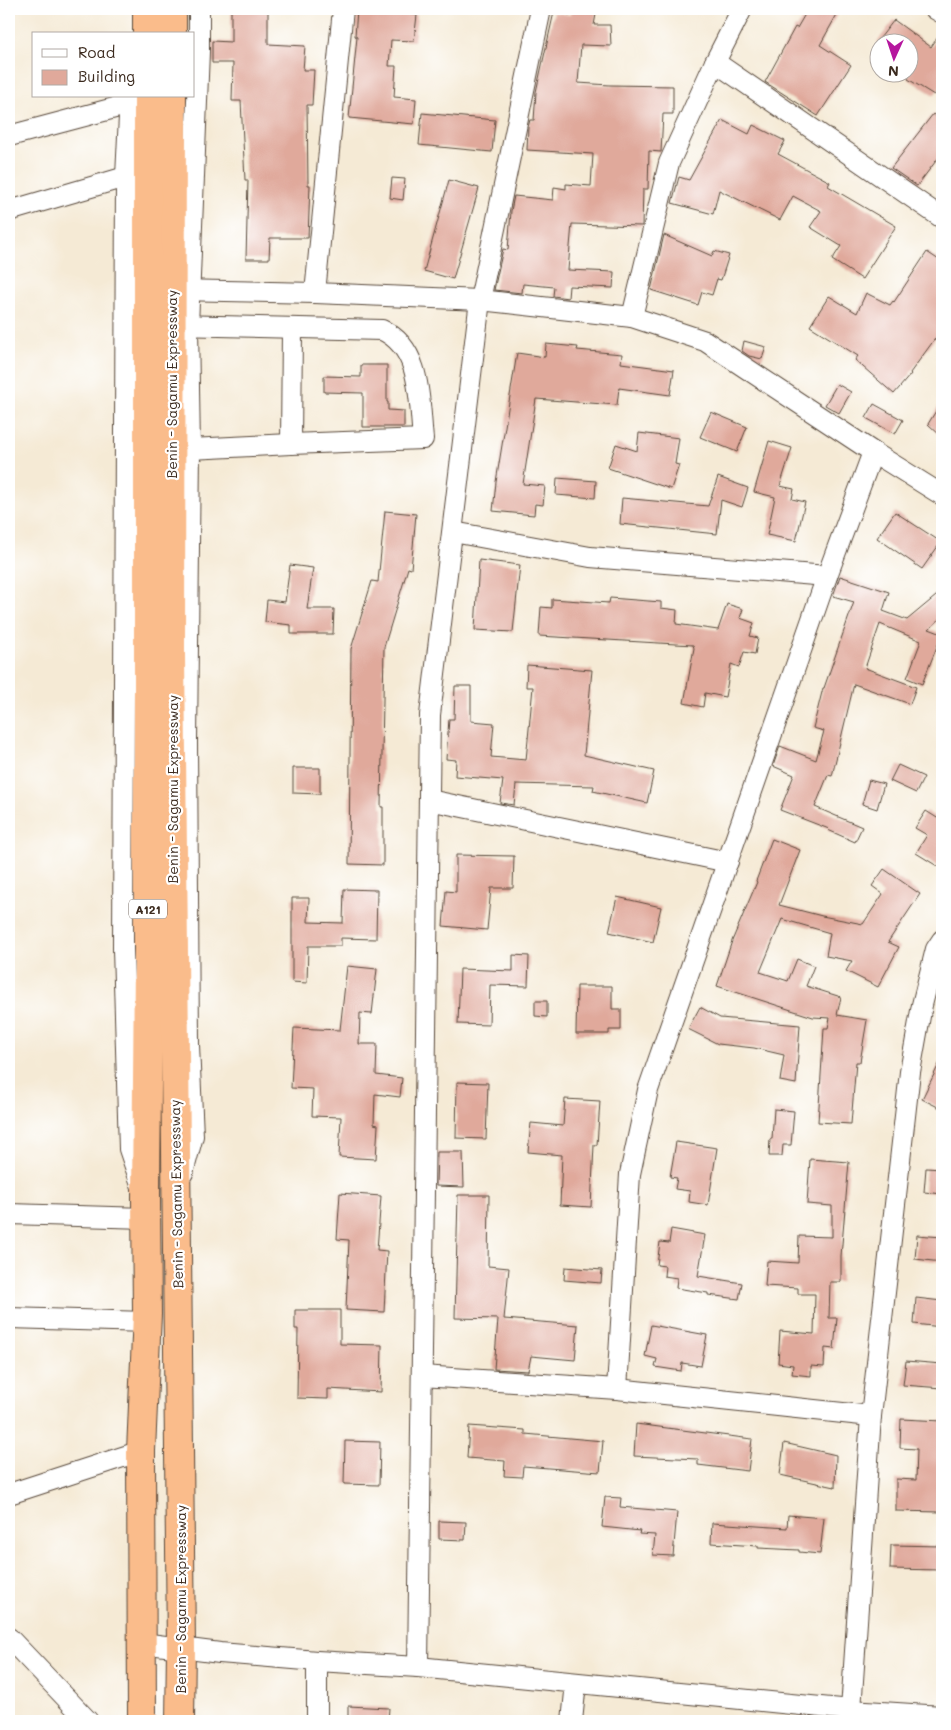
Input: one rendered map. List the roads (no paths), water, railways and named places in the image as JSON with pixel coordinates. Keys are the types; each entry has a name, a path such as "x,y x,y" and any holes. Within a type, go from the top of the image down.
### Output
{"highway":[{"path":"147,9 147,32"},
{"path":"172,9 172,32"},
{"name":"Benin - Sagamu Expressway","path":"145,98 180,290 171,664 181,1648 180,1721"},
{"name":"A121","path":"142,1721 141,1451 147,1322 148,963 137,174 145,98"}],"street":[{"path":"133,32 135,9"},
{"path":"199,9 199,51 180,290 480,300 632,318 705,341 873,452 942,495"},
{"path":"315,293 343,9"},
{"path":"418,1667 430,715 480,300 541,9"},
{"path":"632,318 669,163 715,62 742,9"},
{"path":"935,9 942,14"},
{"path":"715,62 942,218"},
{"path":"9,136 145,98"},
{"path":"9,211 137,174"},
{"path":"176,1201 193,1136 189,1045 187,743 190,450 180,325 382,330 393,335 405,347 416,373 423,439 190,450"},
{"path":"291,444 292,328"},
{"path":"617,1389 630,1174 648,1090 827,576 873,452"},
{"path":"453,532 590,557 827,576"},
{"path":"429,800 728,862"},
{"path":"851,1710 871,1416 910,1072 922,1005 936,949 942,940"},
{"path":"9,1214 146,1209"},
{"path":"9,1318 147,1322"},
{"path":"422,1376 617,1389 871,1416"},
{"path":"9,1494 141,1451"},
{"path":"9,1638 88,1721"},
{"path":"142,1643 317,1661 418,1667 851,1710 942,1716"},
{"path":"317,1661 317,1721"},
{"path":"572,1721 576,1683"}]}
